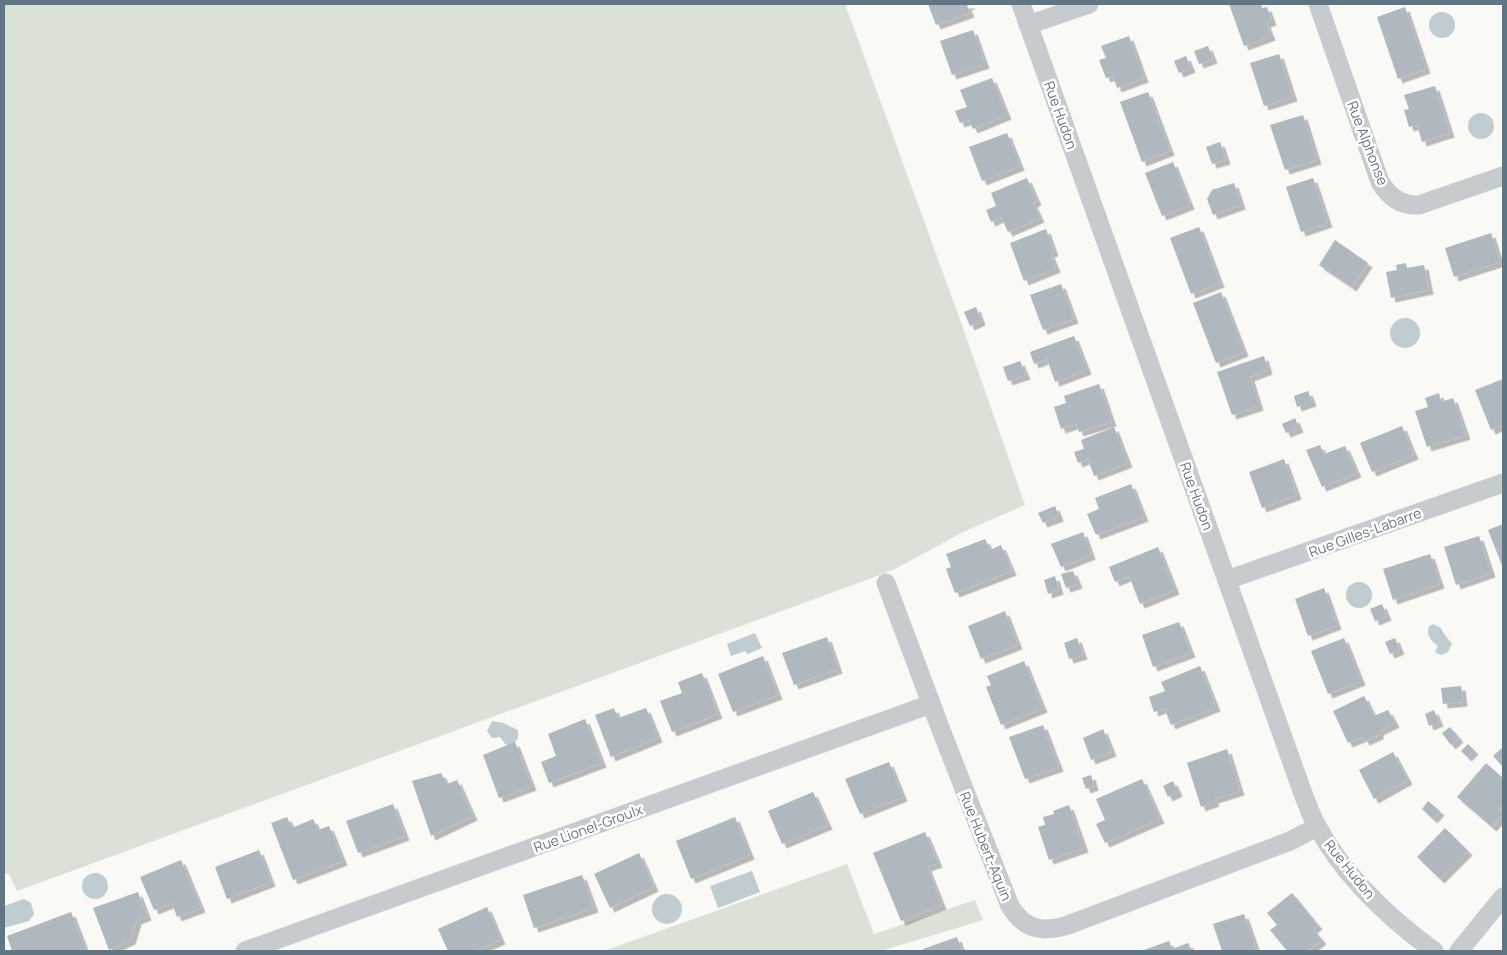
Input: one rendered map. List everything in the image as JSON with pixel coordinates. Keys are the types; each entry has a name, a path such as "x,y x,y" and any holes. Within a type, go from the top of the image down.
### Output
{"street":[{"name":"Rue Hudon","path":"1021,4 1317,827 1347,870 1369,896 1410,934 1434,951"},
{"path":"1028,25 1089,4"},
{"name":"Rue Alphonse","path":"1318,4 1380,182 1392,197 1408,205 1419,205 1503,176"},
{"name":"Rue Gilles-Labarre","path":"1227,580 1503,483"},
{"name":"Rue Hubert-Aquin","path":"886,583 1010,906 1021,920 1029,925 1040,929 1060,927 1290,841 1317,827"},
{"name":"Rue Lionel-Groulx","path":"245,951 931,704"},
{"path":"1459,951 1503,897"}],"shaded area":[{"path":"4,4 845,4 1025,505 963,532 895,569 872,578 17,891 9,874 4,874"},
{"path":"1442,12 1451,16 1455,25 1451,34 1442,38 1433,34 1429,25 1433,16"},
{"path":"1481,113 1490,117 1494,126 1490,135 1481,139 1472,135 1468,126 1472,117"},
{"path":"1405,318 1416,322 1420,333 1416,344 1405,348 1394,344 1390,333 1394,322"},
{"path":"1359,582 1368,586 1372,595 1368,604 1359,608 1350,604 1346,595 1350,586"},
{"path":"1433,624 1441,628 1452,644 1448,652 1441,655 1435,652 1438,646 1431,640 1429,635 1429,626"},
{"path":"755,633 762,648 748,654 745,651 731,656 727,644"},
{"path":"492,721 503,723 518,730 518,738 513,745 506,745 500,737 492,738 487,731"},
{"path":"847,864 874,934 975,900 983,920 881,951 604,951"},
{"path":"752,871 760,892 718,908 710,886"},
{"path":"95,873 104,877 108,886 104,895 95,899 86,895 82,886 86,877"},
{"path":"667,894 673,895 681,903 681,915 673,923 667,924 661,923 653,915 652,909 653,903 661,895"},
{"path":"24,899 31,903 34,914 29,921 4,928 4,906"}],"building":[{"path":"928,4 972,4 967,6 970,13 936,25"},
{"path":"1229,4 1261,4 1262,8 1267,7 1272,21 1266,23 1271,36 1244,46"},
{"path":"1405,7 1426,69 1398,79 1377,17"},
{"path":"973,30 985,64 952,75 940,41"},
{"path":"1129,36 1144,78 1117,88 1113,76 1106,78 1099,60 1106,58 1101,46"},
{"path":"1208,46 1213,59 1199,64 1194,51"},
{"path":"1279,54 1293,97 1264,106 1250,63"},
{"path":"1186,56 1191,68 1179,73 1174,61"},
{"path":"992,78 1007,115 973,129 969,120 960,123 955,111 967,107 960,90"},
{"path":"1435,86 1450,133 1422,142 1417,125 1409,127 1404,110 1409,109 1404,95"},
{"path":"1148,92 1170,151 1142,162 1120,102"},
{"path":"1303,115 1317,160 1285,170 1270,125"},
{"path":"1007,133 1020,166 982,181 969,147"},
{"path":"1220,142 1226,160 1212,164 1206,147"},
{"path":"1173,162 1190,205 1162,216 1145,173"},
{"path":"1027,178 1037,201 1033,203 1040,218 1008,232 1001,217 991,222 986,210 996,206 991,193"},
{"path":"1313,178 1328,223 1301,232 1286,187"},
{"path":"1234,183 1241,205 1213,215 1207,199 1212,190"},
{"path":"1199,227 1220,283 1191,294 1170,238"},
{"path":"1046,229 1054,252 1050,253 1056,268 1024,281 1010,243"},
{"path":"1491,233 1500,262 1454,277 1445,248"},
{"path":"1335,240 1368,263 1352,287 1319,265"},
{"path":"1406,263 1407,268 1424,265 1429,290 1391,298 1386,272 1397,270 1396,265"},
{"path":"1061,284 1074,319 1043,330 1030,295"},
{"path":"1221,292 1244,352 1216,363 1193,303"},
{"path":"976,307 981,321 970,326 964,312"},
{"path":"1074,336 1087,370 1055,382 1047,359 1034,364 1030,352"},
{"path":"1264,356 1268,370 1250,377 1259,406 1232,415 1217,372"},
{"path":"1020,361 1026,375 1008,381 1003,367"},
{"path":"1503,379 1503,425 1491,430 1475,390"},
{"path":"1099,384 1112,422 1079,432 1076,424 1061,429 1054,407 1066,403 1064,396"},
{"path":"1308,391 1312,402 1297,407 1294,396"},
{"path":"1439,393 1441,402 1453,398 1466,435 1427,447 1415,411 1428,407 1425,398"},
{"path":"1295,418 1299,428 1286,433 1282,424"},
{"path":"1402,426 1414,455 1372,472 1360,443"},
{"path":"1114,427 1128,463 1094,476 1088,459 1078,463 1074,452 1084,449 1081,440"},
{"path":"1320,445 1324,454 1345,446 1357,473 1322,487 1306,450"},
{"path":"1284,459 1297,495 1262,508 1249,472"},
{"path":"1131,484 1144,517 1096,535 1087,514 1099,509 1095,498"},
{"path":"1055,506 1059,517 1043,523 1038,513"},
{"path":"1503,524 1503,568 1488,530"},
{"path":"1083,532 1091,555 1061,567 1051,544"},
{"path":"1479,536 1491,573 1456,585 1444,547"},
{"path":"985,539 990,550 1001,545 1012,571 955,593 946,569 951,567 946,554"},
{"path":"1158,547 1175,590 1140,604 1129,576 1115,582 1109,567"},
{"path":"1430,554 1440,584 1393,600 1383,569"},
{"path":"1073,571 1078,584 1066,588 1061,574"},
{"path":"1055,576 1059,590 1048,594 1044,580"},
{"path":"1324,588 1337,625 1308,636 1295,599"},
{"path":"1382,604 1387,616 1375,621 1370,609"},
{"path":"1005,611 1018,645 981,659 968,626"},
{"path":"1179,622 1191,653 1153,667 1142,635"},
{"path":"827,637 838,669 794,685 782,653"},
{"path":"1077,638 1083,655 1069,659 1064,643"},
{"path":"1344,638 1361,681 1328,694 1311,651"},
{"path":"1395,638 1400,650 1390,654 1385,642"},
{"path":"763,656 778,695 733,712 718,674"},
{"path":"1024,661 1043,708 1001,725 986,687 991,685 987,676"},
{"path":"1200,666 1216,707 1171,725 1164,708 1154,712 1149,697 1165,691 1161,682"},
{"path":"702,673 718,714 672,732 660,701 682,693 678,682"},
{"path":"1461,686 1463,702 1443,704 1441,688"},
{"path":"1364,696 1374,716 1388,710 1395,723 1379,731 1379,735 1365,741 1363,737 1348,743 1333,711"},
{"path":"614,708 618,718 646,708 658,738 611,757 595,715"},
{"path":"1434,710 1439,722 1429,726 1425,714"},
{"path":"585,719 602,763 549,783 541,762 556,756 548,734"},
{"path":"1043,725 1059,767 1025,779 1009,737"},
{"path":"1450,727 1459,738 1451,745 1442,733"},
{"path":"1103,729 1112,752 1091,760 1083,738"},
{"path":"515,742 532,786 499,798 483,755"},
{"path":"1468,744 1474,750 1467,757 1461,751"},
{"path":"1503,747 1503,767 1493,756"},
{"path":"1227,749 1240,791 1214,799 1215,802 1201,807 1187,763"},
{"path":"1393,752 1408,780 1374,799 1359,770"},
{"path":"889,762 903,797 860,814 845,779"},
{"path":"1486,763 1503,778 1503,805 1499,810 1503,815 1492,827 1457,797"},
{"path":"441,773 447,784 457,780 473,816 431,836 412,781"},
{"path":"1091,775 1094,786 1086,789 1082,778"},
{"path":"1142,779 1160,819 1105,843 1096,824 1105,820 1096,799"},
{"path":"1173,781 1178,792 1168,797 1163,786"},
{"path":"813,792 828,825 782,844 768,811"},
{"path":"1428,801 1440,811 1433,819 1422,809"},
{"path":"393,804 405,836 358,853 346,821"},
{"path":"1069,805 1084,848 1049,860 1038,827 1045,825 1043,817 1054,814 1053,811"},
{"path":"287,817 292,828 313,819 318,830 329,826 343,861 293,880 271,823"},
{"path":"735,817 750,855 691,879 676,841"},
{"path":"1445,828 1468,851 1440,879 1417,857"},
{"path":"925,832 938,863 927,867 942,905 901,921 873,853"},
{"path":"259,850 271,882 227,899 215,867"},
{"path":"639,853 654,887 610,908 594,874"},
{"path":"181,860 201,908 177,917 172,903 154,910 140,877"},
{"path":"582,875 594,908 534,928 523,895"},
{"path":"138,892 147,916 137,920 131,940 109,950 93,908"},
{"path":"1292,893 1318,925 1313,929 1322,940 1307,951 1287,951 1270,930 1277,925 1267,913"},
{"path":"487,907 501,940 475,951 448,951 438,929"},
{"path":"71,912 86,951 12,951 7,936"},
{"path":"1244,914 1257,951 1222,951 1213,924"},
{"path":"957,937 962,951 923,951 923,949"},
{"path":"1169,941 1172,949 1188,943 1192,951 1141,951"}]}
